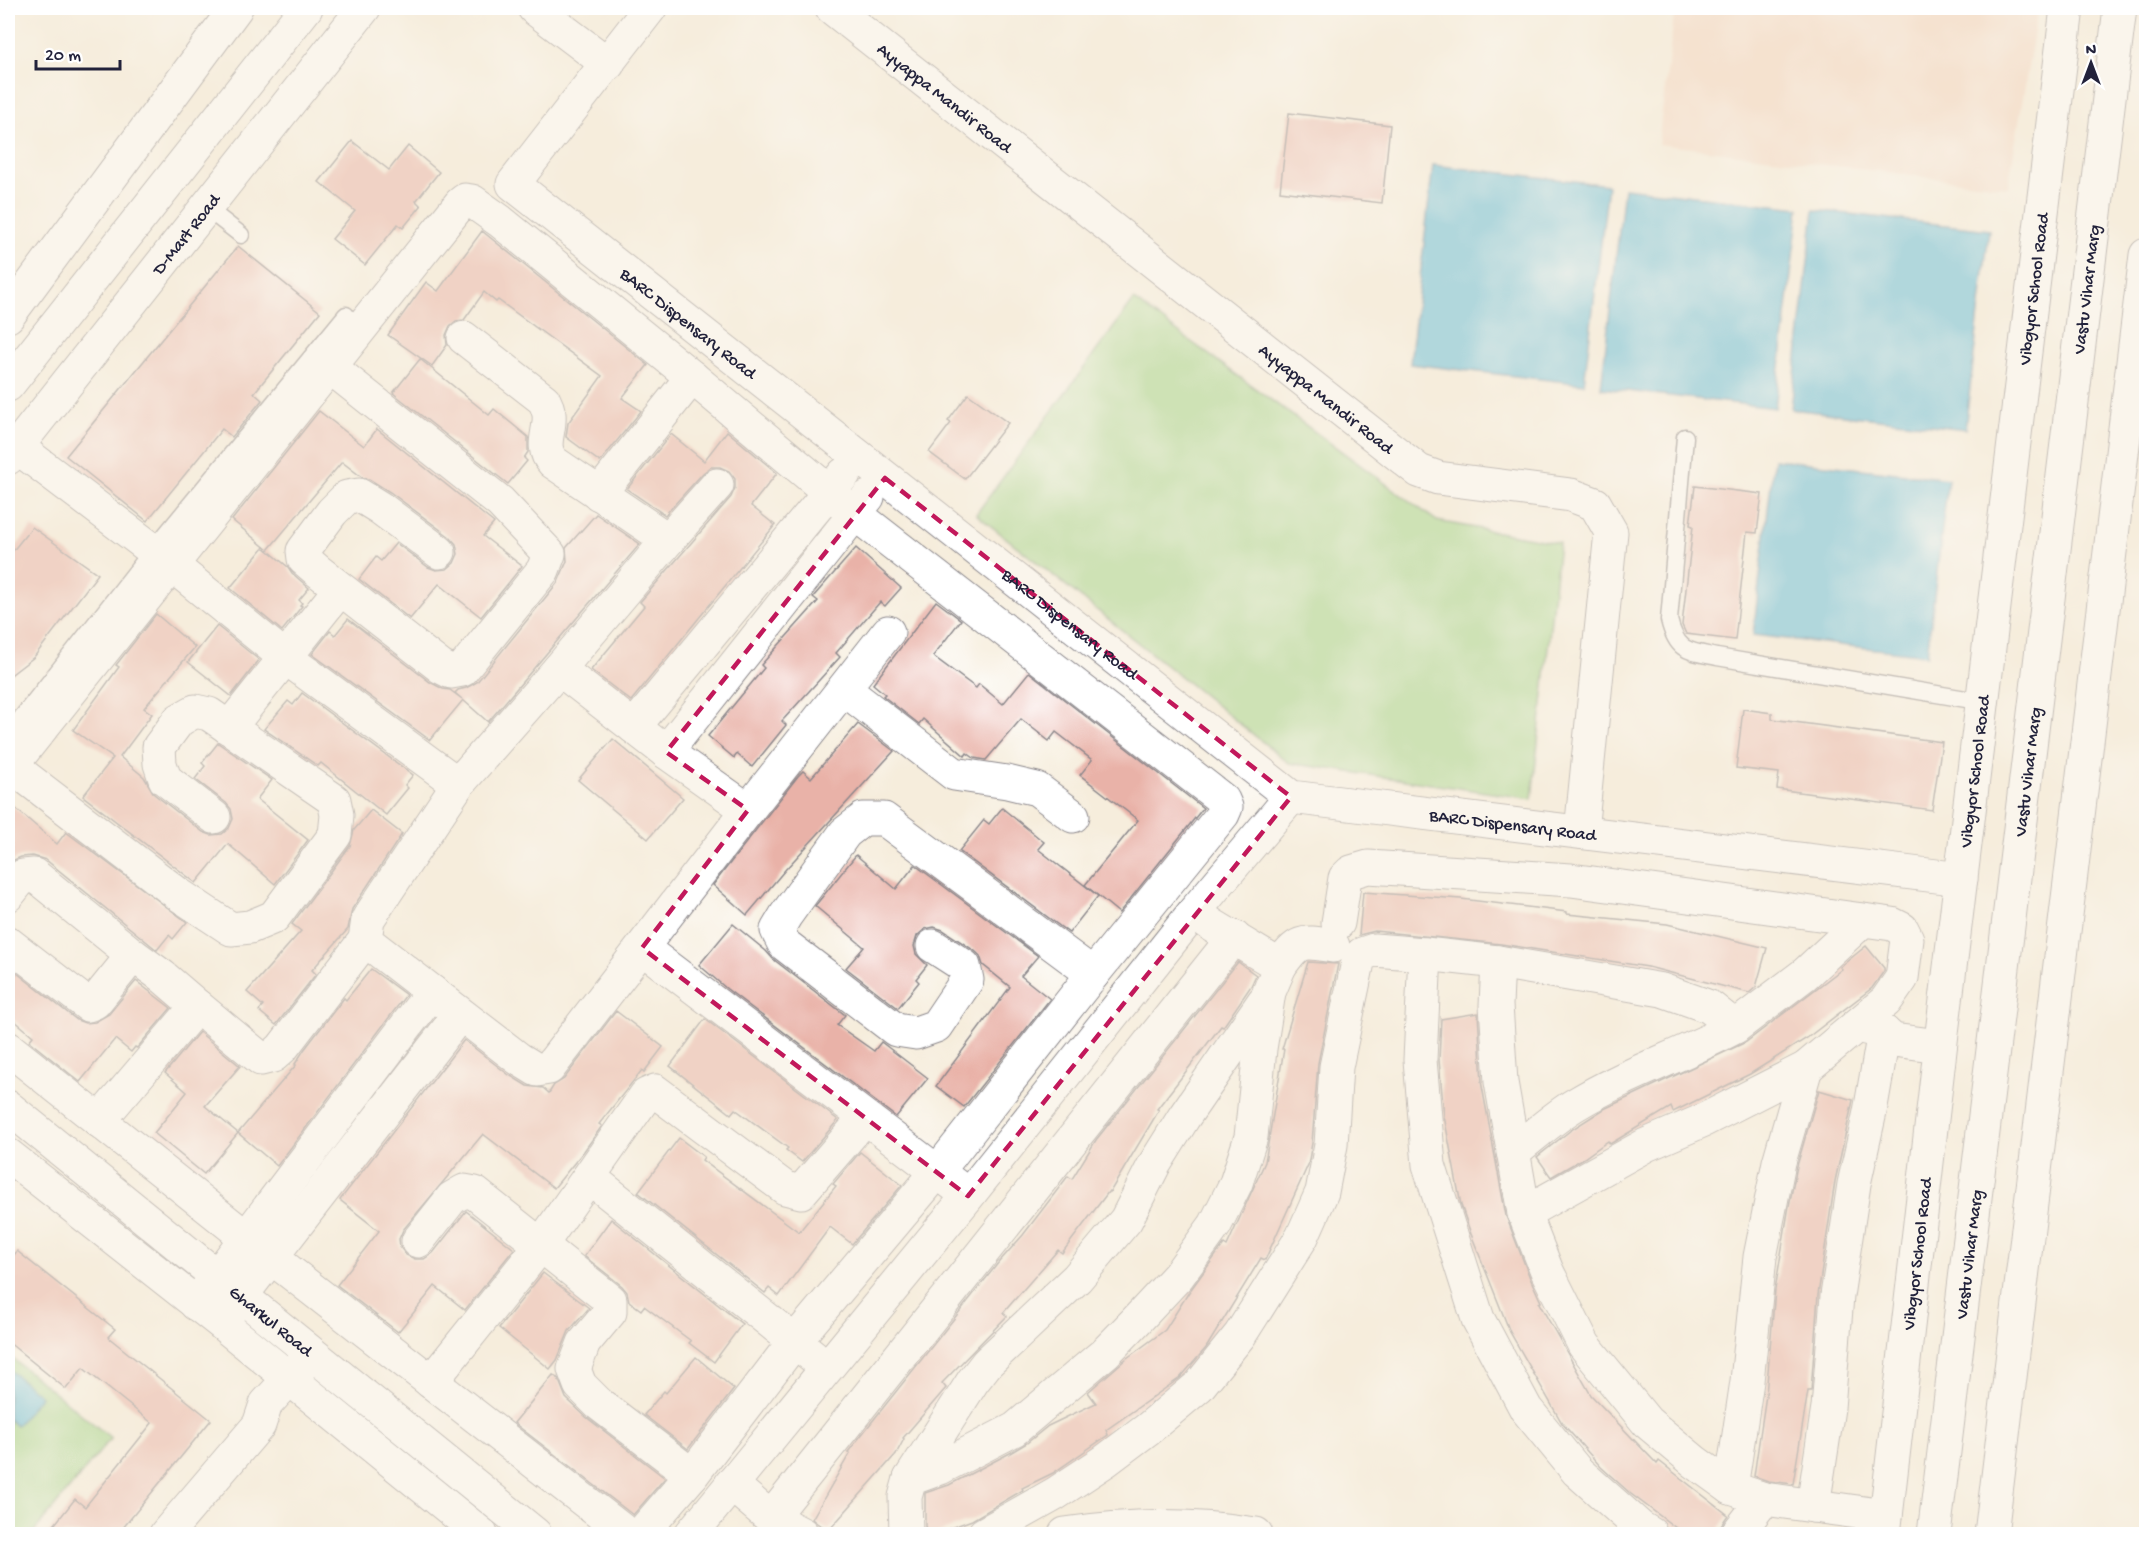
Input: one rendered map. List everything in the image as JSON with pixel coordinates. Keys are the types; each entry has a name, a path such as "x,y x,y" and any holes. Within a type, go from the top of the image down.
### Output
{"street":[{"path":"8,316 236,8"},
{"path":"8,385 306,8"},
{"name":"D-Mart Road","path":"12,453 364,8"},
{"path":"534,8 608,64 633,13"},
{"name":"Ayyappa Mandir Road","path":"832,8 1419,471 1438,478 1571,495 1595,504 1611,532 1581,832"},
{"name":"Vibgyor School Road","path":"1885,1525 1941,1040 2067,8"},
{"name":"Vastu Vihar Marg","path":"1934,1534 2120,8"},
{"name":"BARC Dispensary Road","path":"608,64 513,184 1291,797 1961,879"},
{"path":"214,817 165,779 160,764 159,747 179,720 195,711 209,714 334,800 337,815 335,835 274,917 250,927 231,929 178,894 9,757 162,557 330,366 465,200 472,201 500,221 692,377 854,513 1223,800 1226,807 1223,814 1093,974 938,1172 794,1342 692,1474 641,1534"},
{"path":"1991,1534 2136,423 2146,255"},
{"path":"464,338 544,400 549,412 545,441 547,455 553,462 668,540"},
{"path":"330,366 500,502 549,554 543,570 462,670 451,672 340,589 304,559 303,551 332,512 347,497 359,495 438,552"},
{"path":"599,494 692,377"},
{"path":"12,453 162,557 286,658 458,784"},
{"path":"634,727 858,456"},
{"path":"666,752 854,513 885,478"},
{"path":"8,895 23,876 34,875 162,976 261,1059 273,1056 282,1048 365,940 368,919 458,784 717,485"},
{"path":"229,728 340,589"},
{"path":"365,940 519,1059 537,1070 549,1068 888,632"},
{"path":"559,669 666,752 748,810"},
{"path":"844,689 954,774 1037,789 1073,816"},
{"path":"691,1534 968,1196 1194,912 1291,797"},
{"path":"933,946 964,966 967,980 936,1026 916,1033 896,1030 784,944 777,930 845,833 863,819 884,819 1093,974"},
{"path":"906,1534 905,1497 910,1479 973,1381 987,1364 1077,1278 1126,1220 1154,1165 1293,948 1302,943 1336,935 1345,878 1350,872 1368,867 1571,880 1892,924 1902,929 1907,939 1902,978 1869,1029 1806,1068 1704,1120 1646,1145 1524,1213"},
{"path":"1194,912 1212,926 1234,937 1275,979"},
{"path":"1513,1152 1575,1104 1736,1027 1805,974 1863,920"},
{"path":"773,1526 1234,937"},
{"path":"8,943 88,1005 95,1002 133,955"},
{"path":"642,948 968,1196"},
{"path":"984,1534 1065,1488 1149,1428 1199,1386 1240,1335 1302,1237 1322,1192 1331,1145 1336,1067 1358,962 1362,954 1374,950 1498,962 1662,990 1710,1007 1736,1027"},
{"path":"1425,954 1420,1060 1429,1165 1478,1319 1527,1409 1577,1471 1641,1528 1651,1534"},
{"path":"1498,962 1496,1005 1501,1082 1524,1213 1547,1271 1584,1345 1647,1422 1731,1488 1764,1499 1813,1506 1885,1525"},
{"path":"910,1479 940,1468 1015,1429 1105,1353 1178,1276 1215,1225 1236,1183 1251,1137 1260,1049 1275,979"},
{"path":"208,1313 216,1277 432,992"},
{"path":"99,1121 197,1006"},
{"path":"208,1313 242,1296 460,1014"},
{"path":"1869,1029 1895,1027 1941,1040"},
{"path":"1813,1506 1828,1407 1841,1274 1854,1184 1870,1112 1869,1029"},
{"path":"8,1048 272,1258 627,1534"},
{"path":"1731,1488 1747,1381 1760,1257 1779,1162 1806,1068"},
{"path":"431,1382 541,1245 646,1095 655,1091 785,1188 801,1192 865,1118"},
{"name":"Gharkul Road","path":"8,1107 535,1534"},
{"name":"Gharkul Road","path":"8,1155 481,1534"},
{"path":"589,1178 827,1367"},
{"path":"418,1241 452,1198 464,1191 476,1193 610,1300 610,1312 584,1343 574,1369 580,1384 599,1404 692,1474"},
{"path":"183,1494 242,1431 258,1425 266,1404 312,1355"},
{"path":"166,1534 242,1431"},
{"path":"731,1484 773,1526 802,1534"},
{"path":"1737,1534 1764,1499"},
{"path":"1065,1534 1098,1529 1170,1525 1256,1534"}],"lane":[{"path":"206,207 241,235"},
{"path":"162,557 346,315"},
{"path":"1685,437 1669,620 1673,635 1686,650 1984,702"}],"highlighted area":[{"path":"885,478 1291,797 968,1196 642,948 748,810 666,752"}],"shaded area":[{"path":"1675,8 2038,8 2008,187 1658,144"}],"green space":[{"path":"1134,300 1437,521 1559,543 1532,799 1289,763 976,514"},
{"path":"8,1355 111,1438 32,1534 8,1534"}],"water":[{"path":"1433,165 1608,185 1584,384 1410,364"},
{"path":"1624,188 1799,208 1775,408 1601,388"},
{"path":"1814,210 1989,230 1965,429 1791,409"},
{"path":"1774,459 1948,479 1927,655 1753,635"},
{"path":"8,1369 41,1396 16,1426 8,1419"}],"building":[{"path":"1289,113 1390,125 1382,203 1280,191"},
{"path":"352,141 389,170 408,146 439,172 416,201 421,206 403,228 398,224 365,265 332,239 355,211 319,182"},
{"path":"482,231 648,365 622,398 641,411 600,462 566,437 568,423 602,376 498,300 496,302 484,292 464,320 456,321 450,326 446,335 447,345 432,366 388,335 426,282 438,291"},
{"path":"238,246 320,312 254,393 262,400 232,437 222,429 147,521 66,456"},
{"path":"420,359 489,415 494,409 528,437 528,452 524,458 527,461 508,484 393,393"},
{"path":"968,394 1008,423 965,479 929,452 951,423 948,421"},
{"path":"319,411 364,446 377,429 494,523 483,536 522,566 481,617 439,584 410,619 359,579 376,557 381,561 396,543 428,567 436,570 447,569 454,563 458,554 456,544 450,537 390,492 369,479 363,478 342,462 268,550 232,520"},
{"path":"727,431 777,473 751,506 775,525 631,701 591,670 644,606 640,602 731,497 735,488 735,479 729,471 720,467 711,467 665,515 627,489 671,434 704,461"},
{"path":"1695,486 1762,494 1757,533 1747,532 1735,640 1686,634 1682,625"},
{"path":"596,514 640,544 488,722 463,700 430,740 312,654 330,631 335,635 348,619 430,682 450,690 462,699 455,693 477,682 558,582 567,561 566,548"},
{"path":"32,527 98,574 34,657 8,677 8,557"},
{"path":"264,547 309,588 299,600 302,606 282,631 230,588"},
{"path":"856,548 901,588 885,606 880,602 836,653 840,657 782,721 786,725 752,767 737,754 734,758 708,736 764,668 761,665 818,601 813,597"},
{"path":"936,601 961,620 933,656 976,688 979,684 1003,704 1029,672 1203,808 1119,913 1085,885 1138,820 1080,775 1092,760 1056,732 1049,741 1021,719 986,760 974,758 967,753 965,756 923,719 919,724 883,696 885,694 873,684"},
{"path":"156,614 195,647 144,708 152,714 120,757 144,777 154,794 203,832 211,835 222,834 229,828 233,819 231,809 226,803 195,779 205,766 202,763 218,743 272,780 257,799 308,840 275,884 228,844 196,883 83,796 113,758 73,730 119,667 116,665"},
{"path":"217,626 259,660 231,696 188,662"},
{"path":"302,693 413,775 405,785 408,788 386,815 321,763 318,766 264,729 288,701 293,705"},
{"path":"1743,709 1772,713 1772,719 1942,742 1932,810 1777,789 1779,773 1736,768"},
{"path":"858,724 894,751 747,915 713,885 798,776 803,771 811,778"},
{"path":"613,739 683,798 648,839 578,780"},
{"path":"8,802 57,844 66,832 187,922 173,939 169,935 157,950 46,860 33,856 21,857 8,865"},
{"path":"1002,808 1044,842 1038,849 1098,896 1069,933 959,851 984,820 989,824"},
{"path":"371,810 402,834 352,909 348,929 312,970 316,974 276,1025 259,1011 263,1006 247,992 301,931 292,924 350,846 354,830"},
{"path":"856,855 896,889 915,865 1038,956 1021,976 1050,999 964,1107 936,1086 1010,987 983,965 980,956 975,951 943,930 934,927 925,929 917,936 914,946 916,954 927,965 916,979 919,982 898,1008 846,968 864,947 815,906"},
{"path":"1363,892 1461,899 1567,912 1567,914 1667,924 1767,948 1756,987 1749,993 1648,967 1501,944 1375,931 1359,935"},
{"path":"733,924 773,959 845,1015 837,1025 874,1051 881,1042 928,1078 896,1117 727,989 699,965"},
{"path":"1866,946 1884,971 1872,988 1807,1038 1750,1074 1673,1112 1671,1107 1610,1144 1608,1141 1551,1177 1537,1157 1571,1130 1604,1109 1746,1042 1842,969 1840,967"},
{"path":"1238,962 1256,975 1251,986 1223,1027 1221,1026 1157,1109 1159,1110 1110,1192 1062,1253 1058,1250 1003,1313 1007,1316 942,1383 946,1388 903,1438 896,1454 829,1530 818,1524 812,1519 850,1453 848,1452 1068,1176 1072,1179 1096,1140"},
{"path":"1308,962 1338,964 1318,1063 1312,1143 1308,1165 1265,1260 1261,1258 1206,1348 1180,1378 1106,1430 1108,1435 1053,1473 1022,1488 1023,1490 972,1520 934,1534 928,1534 925,1526 925,1493 949,1485 1010,1453 1048,1426 1096,1403 1088,1392 1127,1358 1165,1330 1224,1244 1227,1246 1265,1162 1284,1049 1282,1049"},
{"path":"8,966 77,1020 85,1023 95,1022 109,1014 136,981 171,1008 131,1052 115,1039 80,1082 29,1041 33,1036 8,1015"},
{"path":"371,969 406,995 277,1166 238,1133 296,1065 304,1050 344,998 346,1000"},
{"path":"616,1011 663,1047 599,1124 602,1126 554,1188 483,1134 403,1230 399,1239 400,1247 406,1255 415,1259 424,1259 433,1253 466,1211 514,1249 465,1310 435,1286 398,1332 337,1285 379,1231 340,1200 464,1040 509,1075 527,1086 543,1088 549,1093 554,1085 564,1079"},
{"path":"1478,1013 1482,1083 1481,1081 1506,1216 1541,1302 1539,1303 1591,1395 1657,1464 1659,1461 1728,1515 1715,1534 1684,1534 1631,1494 1601,1467 1562,1423 1510,1332 1461,1205 1444,1116 1439,1060 1441,1019"},
{"path":"705,1019 838,1120 802,1162 786,1150 788,1148 735,1109 731,1114 670,1066"},
{"path":"199,1032 240,1066 205,1106 238,1133 204,1174 154,1133 187,1092 165,1073"},
{"path":"1819,1090 1853,1100 1835,1181 1818,1295 1811,1391 1808,1391 1793,1484 1768,1481 1754,1476 1766,1395 1775,1290 1789,1206 1797,1166"},
{"path":"679,1138 704,1157 702,1160 799,1232 836,1186 833,1184 860,1152 902,1185 852,1244 830,1227 779,1296 769,1288 765,1293 638,1192"},
{"path":"611,1219 742,1324 714,1362 689,1343 691,1341 644,1306 641,1310 629,1301 627,1292 622,1286 584,1256"},
{"path":"17,1251 115,1329 108,1337 211,1420 118,1534 47,1534 75,1499 85,1507 152,1423 83,1368 66,1389 8,1342 8,1263"},
{"path":"543,1273 589,1308 569,1331 557,1360 550,1369 499,1328"},
{"path":"696,1357 734,1389 688,1449 644,1415"},
{"path":"553,1375 558,1378 566,1398 586,1417 665,1478 633,1515 514,1423"}]}
